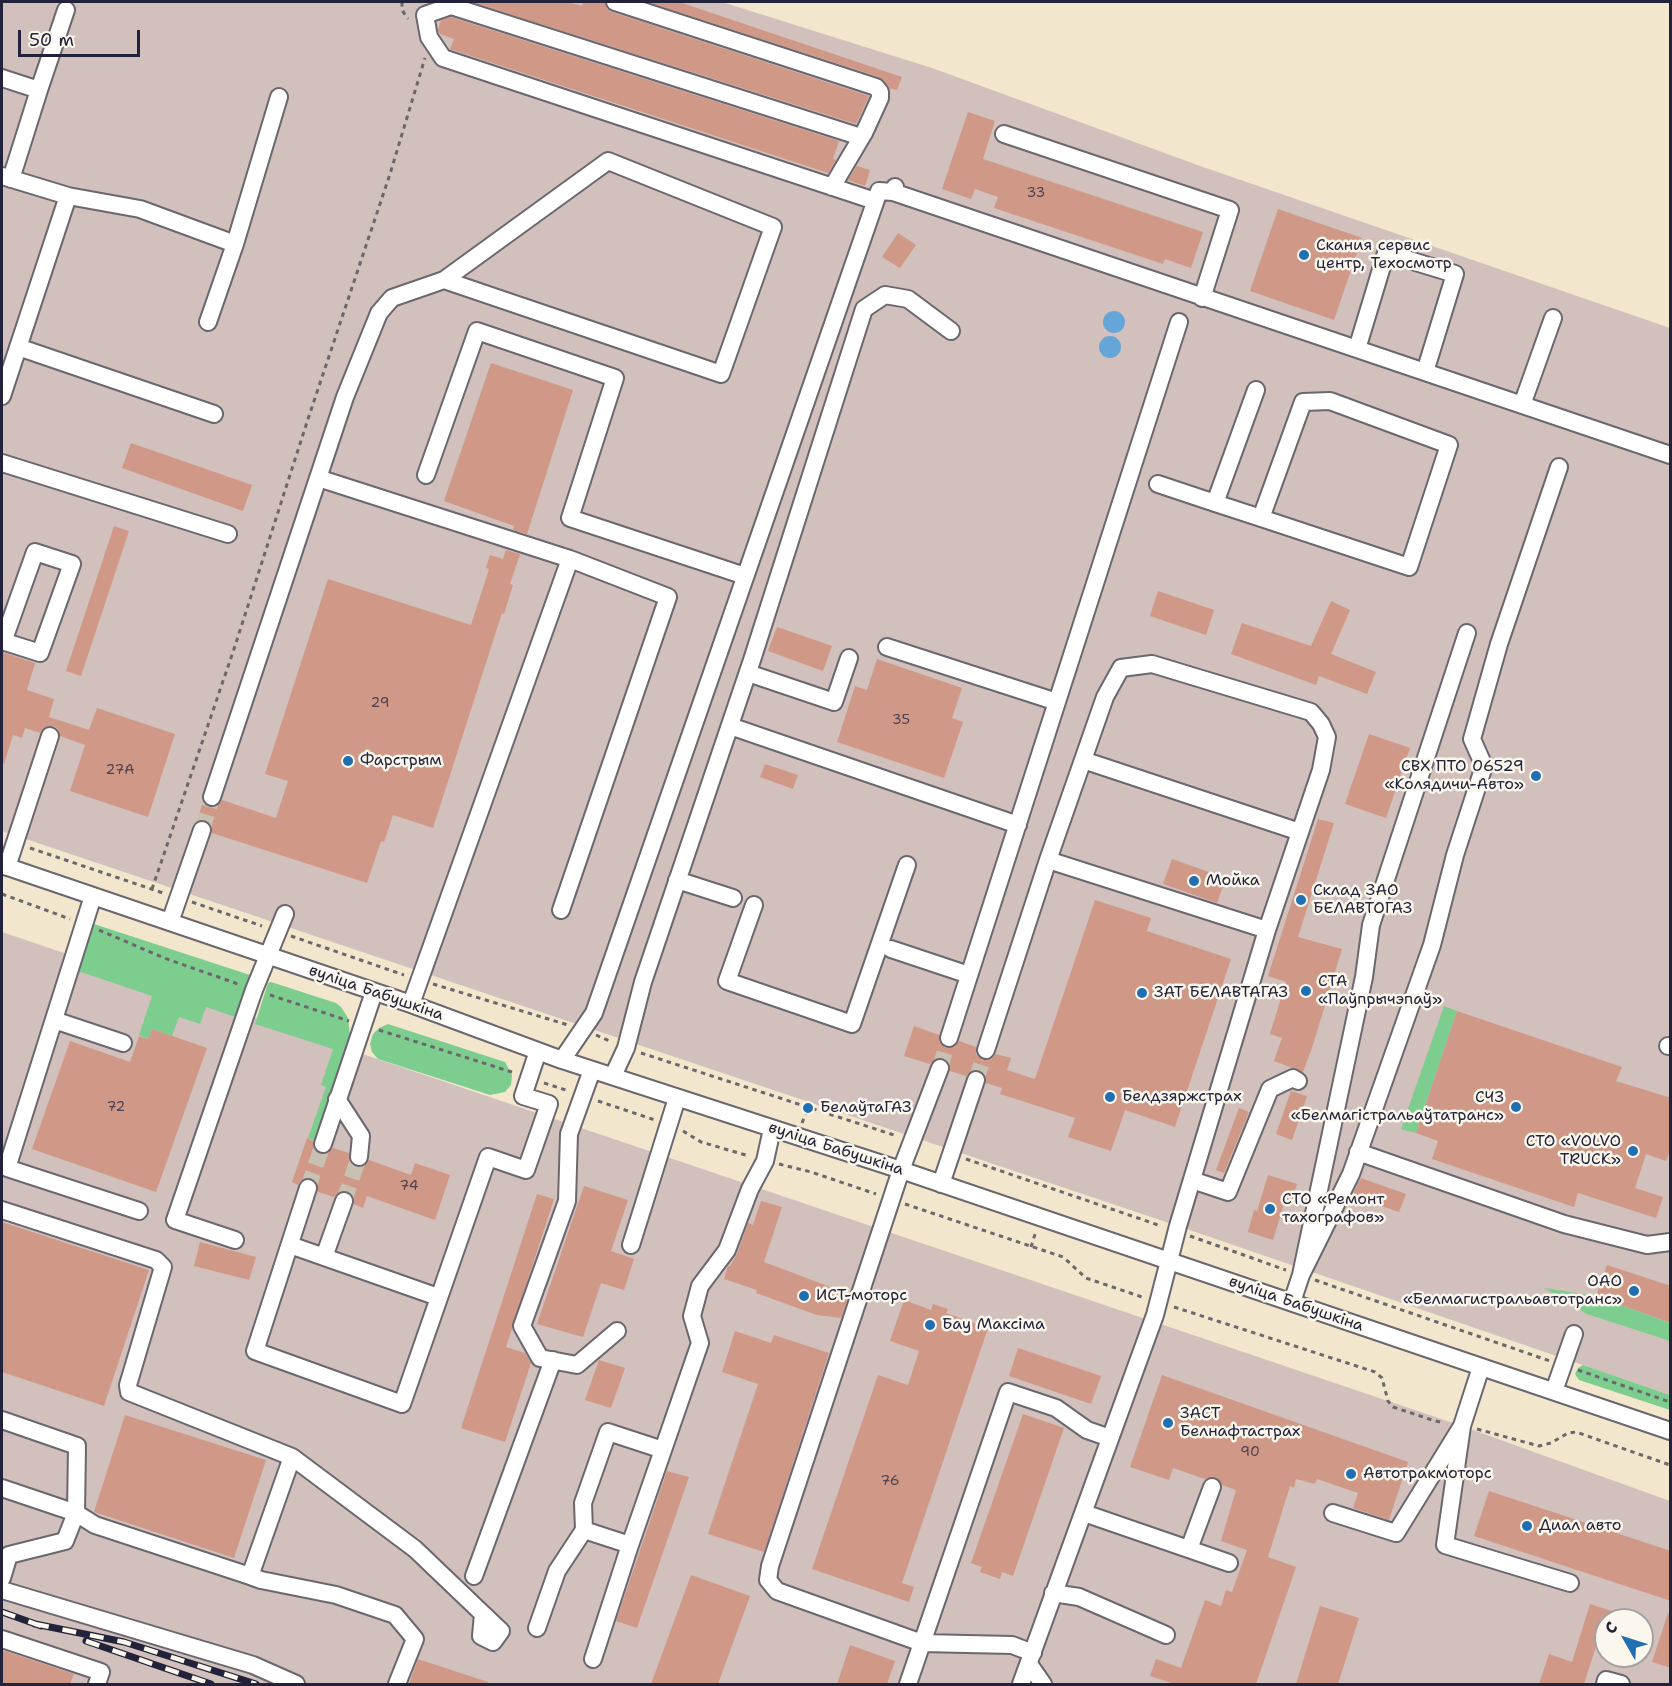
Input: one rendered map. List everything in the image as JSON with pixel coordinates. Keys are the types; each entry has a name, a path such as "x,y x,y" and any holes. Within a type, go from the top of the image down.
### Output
{"street":[{"path":"615,2 876,87 880,92 880,98 861,138 832,187"},
{"path":"861,138 451,6 421,12 429,37 443,58 875,201"},
{"path":"66,10 6,178 68,196 140,209 235,244"},
{"path":"2,78 39,90"},
{"path":"208,322 235,244 279,97"},
{"path":"1004,134 1230,210 1202,298"},
{"path":"212,797 345,397 379,314 392,298 444,280 608,161 772,227 721,374 444,280"},
{"path":"562,1060 594,1013 879,191 894,190 1202,298 1671,454"},
{"path":"2,396 68,196"},
{"path":"1357,349 1386,253 1455,274 1425,372"},
{"path":"614,1076 626,1048 643,982 748,673 864,309 885,294 908,300 951,331"},
{"path":"1522,405 1553,318"},
{"path":"949,1038 1179,322"},
{"path":"426,475 477,331 615,378 570,518 745,576"},
{"path":"18,347 214,414"},
{"path":"1215,503 1256,390"},
{"path":"1158,484 1409,567 1449,445 1330,401 1303,402 1261,518"},
{"path":"2,463 228,534"},
{"path":"1301,1275 1351,1174 1432,945 1455,855 1484,766 1472,739 1499,644 1559,467"},
{"path":"318,478 570,559 668,597 561,910"},
{"path":"35,552 72,564 40,654 2,642 35,552"},
{"path":"411,1004 570,559"},
{"path":"1292,1302 1301,1275 1364,977 1371,926 1467,633"},
{"path":"887,647 1057,702"},
{"path":"748,673 834,702 849,658"},
{"path":"986,1050 1083,759 1105,698 1121,668 1152,664 1311,712 1321,724 1327,737 1321,770 1267,930 1168,1260 1158,1302 1021,1684"},
{"path":"730,726 1018,825"},
{"path":"4,866 15,843 50,736"},
{"path":"1083,759 1300,832"},
{"path":"170,922 202,830"},
{"path":"1048,860 1267,930"},
{"path":"754,905 727,981 852,1024 907,865"},
{"name":"вуліца Бабушкіна","path":"4,866 411,1004 562,1060 901,1170 1671,1431"},
{"path":"677,880 733,898"},
{"path":"93,896 8,1168 139,1211"},
{"path":"235,1240 175,1220 254,990 285,914"},
{"path":"891,949 969,975"},
{"path":"323,1144 374,992"},
{"path":"54,1020 123,1043"},
{"path":"308,1188 255,1351 402,1404 488,1157 526,1170 549,1104 523,1096 538,1051"},
{"path":"940,1068 891,1199 770,1566 768,1580 777,1591 921,1643 1012,1645 1031,1658 1043,1684"},
{"path":"592,1070 569,1134 567,1201 522,1326 540,1358 577,1365 616,1331"},
{"path":"1192,1180 1228,1192 1270,1089 1293,1077 1298,1081"},
{"path":"941,1184 976,1080"},
{"path":"631,1245 677,1098"},
{"path":"337,1099 361,1136 359,1157"},
{"path":"592,1659 700,1343 692,1316 700,1286 727,1250 750,1189 765,1161 772,1129"},
{"path":"1358,1152 1564,1224 1647,1245 1670,1239"},
{"path":"324,1257 344,1201"},
{"path":"2,1210 156,1260 163,1267 128,1385 129,1392 292,1457 415,1549 483,1614"},
{"path":"290,1245 438,1297"},
{"path":"1554,1391 1574,1334"},
{"path":"474,1576 553,1360"},
{"path":"1481,1367 1462,1426 1445,1545 1570,1583"},
{"path":"908,1684 1008,1392 1056,1408 1087,1430 1110,1438"},
{"path":"2,1420 77,1446 76,1513 65,1541 9,1555 2,1578"},
{"path":"1333,1513 1396,1533 1462,1426"},
{"path":"537,1628 557,1571 584,1530 583,1503 608,1432 663,1450"},
{"path":"250,1576 292,1457"},
{"path":"1189,1549 1212,1487"},
{"path":"2,1488 76,1513 95,1525 261,1580 336,1595 395,1615 415,1639 397,1684"},
{"path":"1084,1512 1229,1563"},
{"path":"584,1530 630,1545"},
{"path":"2,1590 253,1665 296,1684"},
{"path":"1053,1593 1079,1597 1166,1635"},
{"path":"2,1639 101,1672 97,1684"},
{"path":"1605,1684 1606,1680 1620,1684"}],"path":[{"path":"402,2 402,9 421,12"},
{"path":"152,889 231,660 390,174 428,48"},
{"path":"15,843 419,980 584,1030 626,1048 912,1141"},
{"path":"2,894 83,924 164,958 254,990 678,1128 701,1142 811,1172 1063,1257 1086,1278 1375,1372 1382,1378 1388,1401 1393,1407 1432,1420 1539,1446 1575,1432 1671,1465"},
{"path":"951,1154 1671,1402"}],"shaded area":[{"path":"2,2 722,2 932,68 1203,167 1670,328 1670,1395 1178,1226 2,831"},
{"path":"2,932 1462,1426 1670,1501 1670,1684 2,1684"}],"green space":[{"path":"91,923 250,975 252,979 238,1018 206,1007 200,1024 179,1017 172,1036 152,1029 148,1039 139,1035 152,996 75,970"},
{"path":"271,982 336,1003 348,1018 350,1036 315,1141 308,1138 326,1087 321,1085 333,1049 255,1024 268,983"},
{"path":"1444,1006 1457,1011 1416,1133 1401,1129"},
{"path":"388,1024 505,1062 512,1075 511,1085 505,1092 490,1095 378,1059 372,1052 370,1044 373,1034"},
{"path":"1544,1288 1596,1296 1670,1323 1670,1341 1587,1314"},
{"path":"1583,1365 1670,1395 1670,1410 1579,1380 1575,1374"}],"water":[{"path":"1114,311 1122,314 1125,322 1122,330 1114,333 1106,330 1103,322 1106,314"},
{"path":"1110,336 1118,339 1121,347 1118,355 1110,358 1102,355 1099,347 1102,339"}],"building":[{"path":"471,2 567,2 582,6 583,2 605,2 607,9 612,12 869,96 856,124"},
{"path":"647,2 679,2 902,77 897,90 889,88 879,77"},
{"path":"451,17 839,141 833,159 836,160 828,173 450,49 454,39 440,34 438,30 441,20"},
{"path":"968,112 995,121 983,159 1203,232 1191,268 1165,259 1163,264 994,208 998,197 975,189 971,199 942,189"},
{"path":"857,166 870,170 865,186 848,180"},
{"path":"1278,209 1362,238 1334,320 1250,291"},
{"path":"898,233 916,245 900,268 882,257"},
{"path":"491,363 573,390 527,534 513,530 514,526 444,501"},
{"path":"131,443 252,485 243,511 122,468"},
{"path":"114,526 129,531 81,676 66,671"},
{"path":"506,550 520,554 510,584 513,585 433,828 393,815 384,842 381,841 367,883 212,833 210,823 205,820 197,821 203,802 208,807 214,807 222,800 276,818 288,781 265,774 328,579 471,625 489,569 486,568 490,555 503,559"},
{"path":"1158,591 1214,610 1206,635 1150,616"},
{"path":"1331,601 1350,610 1331,654 1376,672 1367,694 1319,676 1316,685 1231,654 1242,623 1311,646"},
{"path":"777,627 832,646 823,671 768,651"},
{"path":"2,652 35,663 27,690 54,699 49,717 89,730 97,708 175,734 148,817 70,791 85,745 60,736 58,729 54,726 47,726 40,733 25,728 22,738 13,735 4,764 2,763"},
{"path":"877,659 962,688 952,718 963,722 944,778 837,742 855,686 867,690"},
{"path":"1369,734 1410,748 1386,818 1345,804"},
{"path":"765,764 798,775 793,789 760,777"},
{"path":"1318,819 1334,823 1298,937 1342,949 1303,1072 1274,1061 1282,1038 1270,1034 1286,982 1268,976"},
{"name":"Мойка","path":"1172,859 1226,878 1217,903 1163,884"},
{"name":"ЗАТ БЕЛАВТАГАЗ","path":"1095,900 1151,918 1147,931 1231,959 1175,1127 1125,1110 1111,1151 1068,1137 1075,1118 1000,1094 1002,1088 986,1083 986,1077 980,1070 973,1070 966,1076 950,1071 948,1062 943,1058 934,1060 930,1064 904,1056 914,1026 939,1035 939,1041 945,1048 952,1048 959,1041 976,1047 976,1053 982,1060 989,1060 996,1054 1011,1058 1007,1070 1035,1079"},
{"name":"СЧЗ «Белмагістральаўтатранс»","path":"1457,1011 1622,1067 1616,1081 1671,1098 1671,1148 1666,1161 1646,1154 1635,1188 1663,1197 1656,1218 1578,1193 1574,1207 1432,1159 1438,1141 1416,1133"},
{"path":"152,1029 207,1048 156,1192 32,1149 70,1041 130,1062 139,1036 148,1039"},
{"path":"1291,1091 1307,1096 1292,1140 1276,1134"},
{"path":"1239,1108 1249,1112 1224,1173 1216,1170"},
{"path":"307,1138 313,1141 313,1147 319,1154 326,1154 333,1148 349,1153 350,1162 357,1167 364,1166 369,1160 411,1175 415,1163 450,1175 435,1220 367,1196 363,1208 354,1204 354,1199 348,1191 342,1191 334,1197 318,1192 316,1181 311,1178 301,1180 298,1185 292,1182"},
{"name":"СТО «Ремонт тахографов»","path":"1268,1175 1297,1184 1290,1206 1284,1204 1273,1240 1248,1232"},
{"path":"1361,1178 1406,1194 1399,1212 1352,1196"},
{"path":"584,1186 628,1200 611,1251 634,1259 624,1290 601,1283 583,1337 537,1324"},
{"path":"537,1194 554,1199 506,1347 525,1353 531,1363 505,1442 461,1428"},
{"path":"761,1201 782,1207 764,1262 833,1288 845,1295 848,1298 841,1318 817,1315 724,1279 728,1266 737,1254 748,1223 753,1225"},
{"path":"2,1222 149,1270 104,1406 2,1372"},
{"path":"200,1242 256,1257 249,1280 194,1266"},
{"name":"ОАО «Белмагистральавтотранс»","path":"1607,1265 1671,1286 1671,1323 1596,1296"},
{"path":"904,1300 931,1310 933,1304 948,1309 946,1313 988,1328 902,1583 914,1587 909,1602 812,1569 878,1375 908,1385 919,1351 890,1341"},
{"path":"735,1331 771,1343 774,1335 829,1353 764,1552 708,1534 758,1384 722,1372"},
{"path":"1018,1348 1101,1376 1091,1404 1009,1376"},
{"path":"599,1360 625,1368 611,1408 585,1400"},
{"path":"1162,1375 1408,1462 1389,1520 1353,1508 1358,1493 1317,1479 1315,1484 1296,1479 1294,1488 1290,1486 1268,1557 1296,1567 1256,1684 1175,1684 1150,1676 1156,1659 1181,1668 1205,1600 1221,1606 1226,1590 1232,1592 1247,1550 1221,1541 1236,1490 1222,1485 1215,1477 1205,1479 1173,1468 1169,1480 1130,1467"},
{"path":"1023,1414 1064,1428 1013,1576 1002,1572 1000,1579 980,1572 982,1567 971,1563"},
{"path":"125,1415 266,1460 234,1558 94,1512"},
{"path":"667,1471 689,1477 637,1628 616,1621"},
{"path":"1489,1491 1671,1551 1671,1601 1474,1536"},
{"path":"691,1575 750,1596 718,1684 651,1684"},
{"path":"1590,1604 1602,1608 1594,1608 1594,1653 1584,1684 1539,1684 1549,1654 1572,1662"},
{"path":"1320,1606 1359,1618 1338,1684 1296,1684"},
{"path":"1668,1613 1671,1614 1671,1668 1654,1663 1654,1656"},
{"path":"850,1645 895,1661 887,1684 837,1684"},
{"path":"2,1650 74,1674 70,1684 2,1684"},
{"path":"418,1659 488,1682 488,1684 409,1684"}],"tunnel":[{"path":"202,830 212,797"},
{"path":"940,1068 949,1038"},
{"path":"976,1080 986,1050"},
{"path":"308,1188 323,1144"},
{"path":"344,1201 359,1157"}],"railway":[{"path":"2,1612 41,1626"},
{"path":"35,1624 124,1642 256,1684"},
{"path":"86,1641 211,1684"}],"place":[{"name":"Скания сервис центр, Техосмотр","path":"1304,255"},
{"name":"Фарстрым","path":"348,761"},
{"name":"СВХ ПТО 06529 «Колядичи-Авто»","path":"1536,776"},
{"name":"Мойка","path":"1194,881"},
{"name":"Склад ЗАО БЕЛАВТОГАЗ","path":"1301,900"},
{"name":"СТА «Паўпрычэпаў»","path":"1306,991"},
{"name":"ЗАТ БЕЛАВТАГАЗ","path":"1142,993"},
{"name":"Белдзяржстрах","path":"1110,1097"},
{"name":"СЧЗ «Белмагістральаўтатранс»","path":"1516,1107"},
{"name":"БелаўтаГАЗ","path":"808,1108"},
{"name":"СТО «VOLVO TRUCK»","path":"1633,1151"},
{"name":"СТО «Ремонт тахографов»","path":"1270,1209"},
{"name":"ОАО «Белмагистральавтотранс»","path":"1634,1291"},
{"name":"ИСТ-моторс","path":"804,1296"},
{"name":"Бау Максіма","path":"930,1325"},
{"name":"ЗАСТ Белнафтастрах","path":"1168,1423"},
{"name":"Автотракмоторс","path":"1351,1474"},
{"name":"Диал авто","path":"1527,1526"}]}
